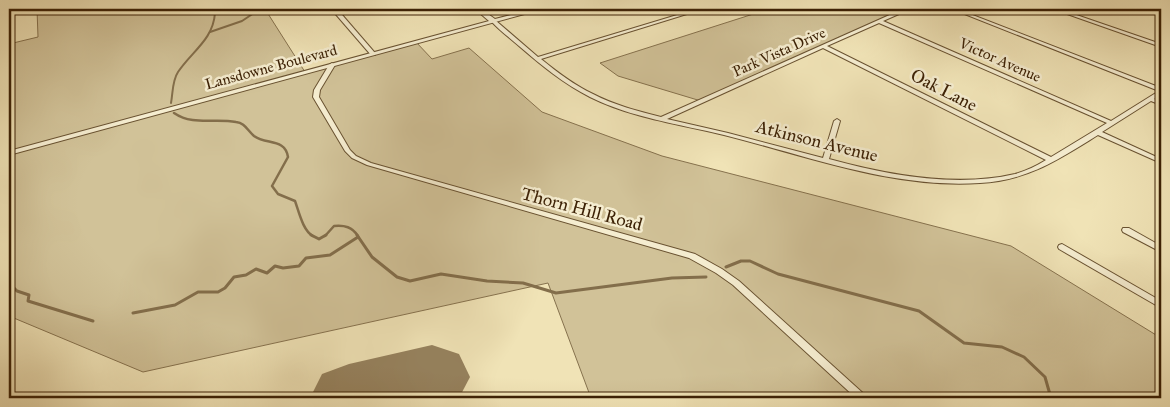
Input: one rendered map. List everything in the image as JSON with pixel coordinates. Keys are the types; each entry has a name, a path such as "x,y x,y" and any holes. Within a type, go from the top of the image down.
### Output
{"street":[{"name":"Atkinson Avenue","path":"478,9 572,84 592,96 662,118 904,178 962,182 1014,176 1051,160 1161,91"},
{"name":"Lansdowne Boulevard","path":"9,152 540,9"},
{"path":"539,58 701,9"},
{"name":"Park Vista Drive","path":"662,118 906,9"},
{"path":"954,9 1161,91"},
{"path":"1055,9 1161,46"},
{"path":"1156,9 1161,10"},
{"path":"335,10 373,54"},
{"name":"Victor Avenue","path":"879,21 1111,123"},
{"name":"Oak Lane","path":"823,46 1051,160"},
{"name":"Thorn Hill Road","path":"332,65 316,90 316,97 354,157 369,164 692,256 720,271 736,284 862,398"},
{"path":"1150,98 1161,103"},
{"path":"826,159 837,121"},
{"path":"1097,132 1161,161"},
{"path":"1126,230 1161,249"},
{"path":"1062,247 1161,305"}],"shaded area":[{"path":"37,9 265,9 305,72 416,42 432,59 469,48 542,112 662,156 1011,246 1161,338 1161,398 591,398 548,283 143,372 9,316 9,44 38,37"},
{"path":"769,9 906,9 701,101 618,76 600,63"}],"waterway":[{"path":"142,9 150,9"},
{"path":"171,103 176,76 210,31 215,13 210,9"},
{"path":"210,32 242,21 260,9"},
{"path":"174,113 196,121 239,123 244,125 259,139 279,144 283,147 288,157 272,186 278,194 295,201 304,226 313,236"},
{"path":"326,235 334,226 345,226 358,236"},
{"path":"313,236 319,239 326,235"},
{"path":"357,235 372,257 397,277 410,281 441,274 487,281 523,283 556,293 672,278 706,277"},
{"path":"133,313 175,305 198,292 218,292 225,288 234,277 246,275 256,269 267,273 275,266 283,268 299,266 306,258 330,255 358,237"},
{"path":"726,267 741,261 750,261 778,274 919,311 964,343 1002,347 1024,357 1045,377 1051,398"},
{"path":"9,283 17,291 29,295 28,301 93,321"}],"runway":[{"path":"349,398 432,377"}]}
